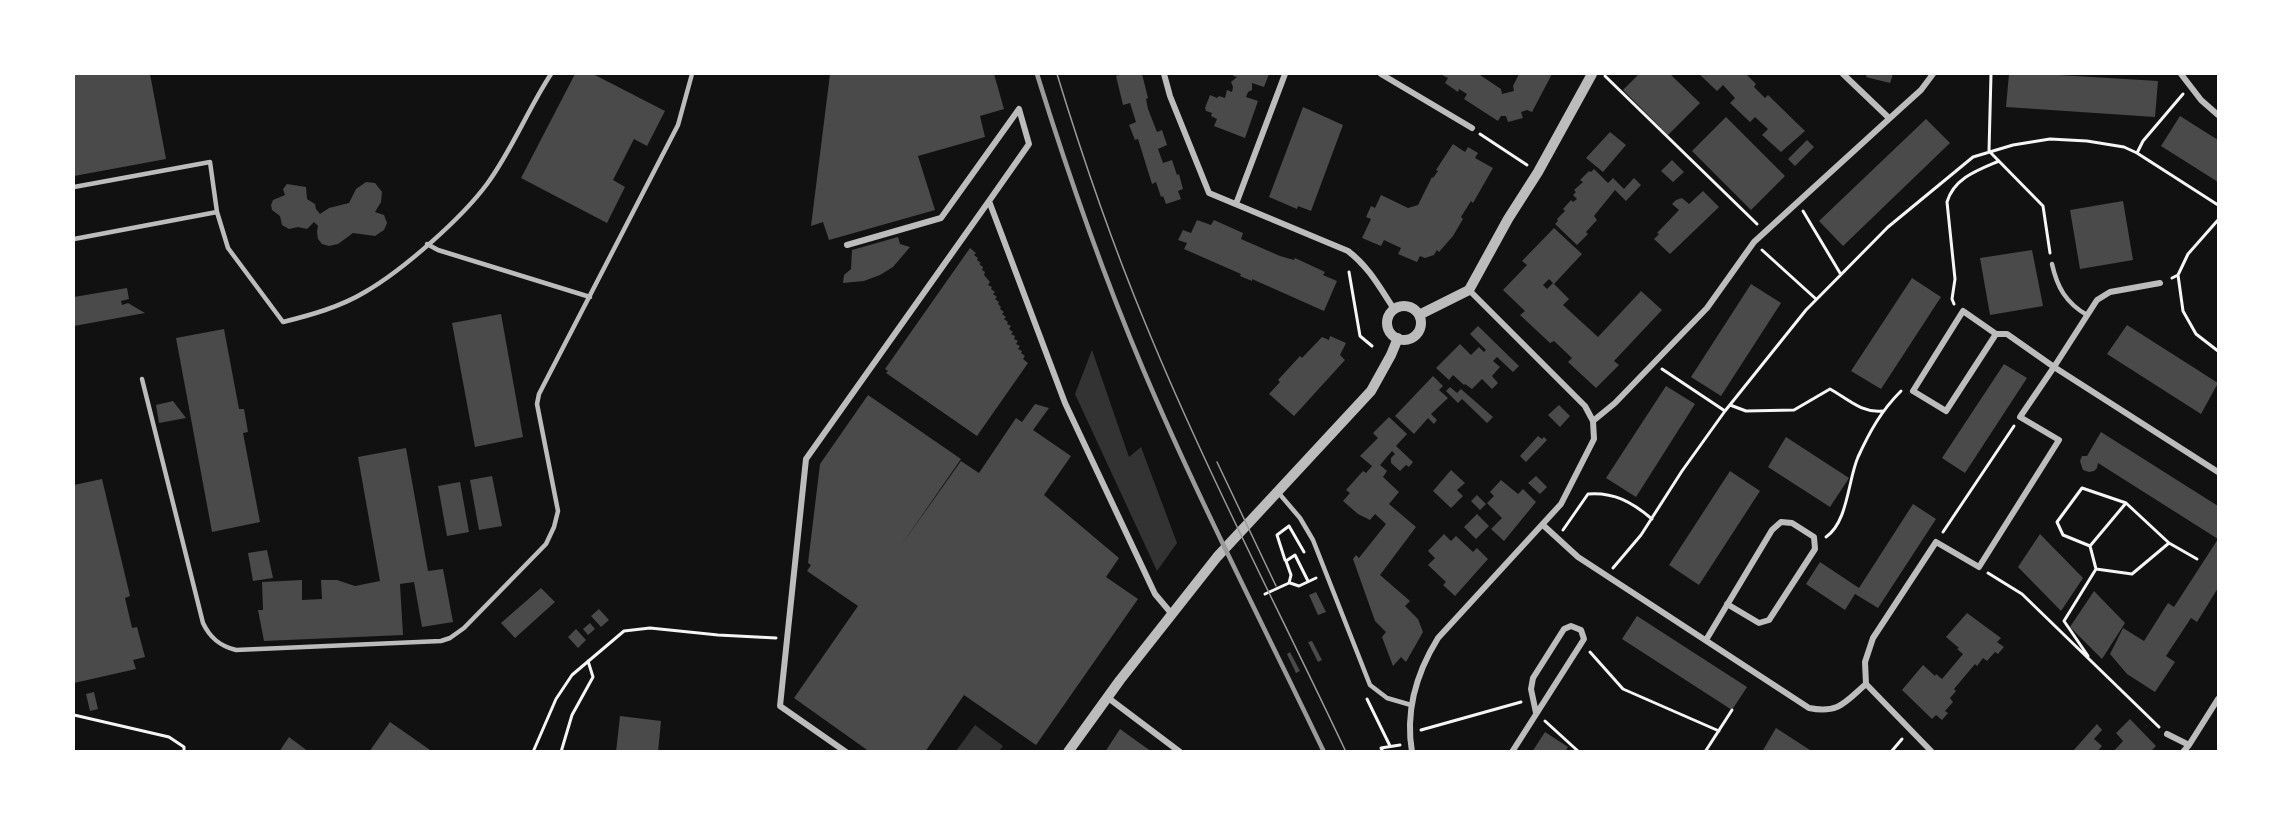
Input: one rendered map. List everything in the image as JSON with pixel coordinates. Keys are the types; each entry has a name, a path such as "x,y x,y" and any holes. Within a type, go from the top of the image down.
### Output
{"street":[{"path":"1164,74 1170,96 1209,193 1348,251 1371,273 1394,309"},
{"path":"1236,204 1285,74"},
{"path":"1381,74 1472,128"},
{"path":"1419,315 1469,290 1592,74"},
{"path":"1843,74 1889,118"},
{"path":"1593,421 1615,403 1707,308 1754,242 1921,90 1933,74"},
{"path":"2181,74 2200,100 2218,115"},
{"path":"846,752 780,706 806,459 1029,144 1019,109 941,218 847,245"},
{"path":"989,201 1065,403 1155,594 1171,613"},
{"path":"1932,752 1866,684 1865,662 1873,638 1936,542 1979,567 2059,440 2020,417 2097,300 2110,292 2160,283"},
{"path":"1412,752 1411,705 1424,661 1438,638 1561,504 1594,439 1593,421 1585,406 1469,290"},
{"path":"1408,307 1419,315 1418,332 1409,339 1398,338 1388,328 1388,318 1394,309 1408,307"},
{"path":"1996,334 1946,411 1913,390 1964,311 1996,334 2007,334 2054,367 2218,472"},
{"path":"1068,752 1171,613 1239,531 1371,391 1398,338"},
{"path":"1706,640 1727,604 1772,530 1781,522 1792,523 1814,537 1815,549 1769,620 1759,623 1727,604"},
{"path":"1543,525 1578,557 1809,708 1826,711 1840,706 1866,684"},
{"path":"1512,752 1582,643 1584,639 1581,630 1571,626 1564,629 1533,678 1531,689 1536,713"},
{"path":"1107,697 1180,752"},
{"path":"2183,752 2218,699"},
{"path":"2167,734 2189,745"}],"lane":[{"path":"74,187 210,162 218,212 228,248 284,322 326,310 364,293 393,273 467,209 488,182 551,74"},
{"path":"142,379 203,623 207,633 215,641 226,648 236,650 441,641 450,638 464,628 546,544 554,527 558,511 537,404 539,394 678,125 683,114 692,74"},
{"path":"74,239 218,212"},
{"path":"427,244 438,250 590,297"},
{"path":"2052,264 2060,291 2069,303 2087,315"},
{"path":"1277,491 1300,518 1313,540 1370,685 1387,698 1411,705"}],"path":[{"path":"1602,74 1765,232"},
{"path":"1991,74 1989,151 2043,206 2052,264"},
{"path":"2137,153 2144,141 2189,86"},
{"path":"1472,128 1538,172"},
{"path":"1607,576 1629,552 1725,411 1816,299 1840,273 1916,202 1973,157 1989,151 2050,139 2087,141 2124,147 2218,205"},
{"path":"1959,317 1952,299 1955,279 1947,202 1950,192 1958,182 1999,161"},
{"path":"1796,203 1840,273"},
{"path":"2218,220 2188,254 2178,275 2183,311 2196,334 2218,351"},
{"path":"1754,242 1816,299"},
{"path":"1349,272 1360,336 1372,346"},
{"path":"2160,283 2178,275"},
{"path":"1655,363 1663,371 1725,411"},
{"path":"1730,405 1746,411 1794,410 1830,389 1858,407 1872,412 1882,411"},
{"path":"1814,545 1831,533 1840,516 1857,458 1882,411 1903,389 1913,390"},
{"path":"1936,542 2020,417"},
{"path":"2090,546 2063,535 2057,522 2082,488 2126,503 2169,543 2197,559"},
{"path":"1557,539 1588,494 1604,493 1617,496 1641,509 1652,519"},
{"path":"2090,546 2126,503"},
{"path":"1289,583 1291,574 1277,535 1300,518"},
{"path":"2096,569 2132,574 2169,543"},
{"path":"2059,630 2096,569 2090,546"},
{"path":"1286,561 1295,555 1308,581"},
{"path":"1979,567 2022,594 2167,734"},
{"path":"1265,594 1289,583 1299,586 1318,577"},
{"path":"2064,621 2094,664"},
{"path":"532,752 556,699 572,675 624,631 650,628 788,639"},
{"path":"1582,643 1623,689 1719,731"},
{"path":"561,752 572,715 593,677 588,661"},
{"path":"1410,729 1425,730 1533,698"},
{"path":"1705,752 1732,710"},
{"path":"1536,713 1579,752"},
{"path":"74,715 168,737 184,747 184,752"},
{"path":"1891,752 1910,729"},
{"path":"1383,752 1381,748 1390,746"}],"shaded area":[{"path":"1092,350 1129,457 1141,447 1177,543 1157,571 1075,394"},
{"path":"975,725 1003,746 999,751 956,751"}],"building":[{"path":"74,74 150,74 166,159 74,176"},
{"path":"575,74 593,74 665,111 647,146 634,139 613,180 625,187 607,223 521,178"},
{"path":"830,74 994,74 1004,109 980,116 985,137 918,156 935,210 829,240 823,222 811,226"},
{"path":"1142,74 1148,98 1146,99 1148,109 1157,132 1162,130 1167,145 1158,149 1163,163 1172,160 1177,175 1179,174 1183,189 1178,191 1181,199 1166,204 1156,182 1152,184 1138,139 1135,140 1129,125 1136,122 1130,103 1123,105 1116,76"},
{"path":"1234,74 1269,74 1264,87 1252,83 1252,90 1246,97 1258,101 1245,138 1214,126 1217,119 1211,116 1212,113 1206,111 1205,108 1210,95 1225,98 1227,90 1232,92 1231,82 1237,77 1233,76"},
{"path":"1440,74 1481,74 1501,89 1502,94 1514,91 1513,86 1519,74 1552,74 1532,112 1527,110 1521,112 1523,118 1508,122 1506,116 1501,116 1498,121 1464,99 1467,94 1459,89 1458,92 1445,83 1448,78"},
{"path":"1639,74 1670,74 1700,103 1668,135 1623,90"},
{"path":"1699,74 1746,74 1765,98 1768,95 1805,131 1781,152 1762,135 1768,129 1755,117 1750,122 1730,103 1735,98 1723,85 1717,91"},
{"path":"1867,74 1893,74 1890,83 1866,77"},
{"path":"2009,74 2158,81 2155,117 2006,107"},
{"path":"1303,107 1343,125 1311,211 1298,206 1297,209 1269,197"},
{"path":"2180,116 2218,140 2218,182 2161,146"},
{"path":"1726,117 1785,176 1751,210 1692,151"},
{"path":"1926,119 1950,143 1843,246 1819,221"},
{"path":"1610,132 1626,145 1603,172 1586,158"},
{"path":"1807,140 1814,147 1795,166 1788,159"},
{"path":"1453,144 1465,152 1468,147 1478,153 1475,158 1493,168 1473,203 1471,201 1461,217 1463,219 1453,236 1439,252 1437,250 1434,255 1425,258 1420,256 1417,262 1398,254 1401,248 1384,240 1381,246 1362,238 1371,219 1366,217 1371,206 1375,208 1381,195 1408,208 1418,205 1432,177 1438,171 1436,170"},
{"path":"1672,160 1684,172 1673,182 1661,171"},
{"path":"1594,169 1608,183 1613,178 1624,189 1634,178 1641,185 1626,201 1615,190 1594,216 1597,220 1586,232 1588,234 1577,245 1555,224 1565,211 1563,209 1571,200 1573,202 1577,199 1573,195 1576,192 1574,190 1583,182 1580,180"},
{"path":"366,182 375,183 382,192 381,202 375,212 384,215 387,223 384,230 375,236 353,233 338,244 329,246 322,244 318,239 318,226 314,222 307,229 298,227 289,229 282,225 280,216 272,210 273,200 285,195 283,189 287,184 306,187 307,199 315,204 320,214 329,208 349,203 356,189"},
{"path":"1703,191 1719,207 1670,254 1654,239 1679,210 1672,204 1682,198 1689,204"},
{"path":"2123,201 2133,260 2080,269 2070,210"},
{"path":"1197,220 1211,225 1214,220 1243,233 1241,239 1280,256 1294,260 1295,258 1325,272 1323,275 1337,281 1324,311 1252,279 1252,281 1240,276 1241,274 1184,249 1187,243 1178,240 1183,230 1191,233"},
{"path":"1554,228 1582,254 1554,284 1569,299 1563,305 1598,337 1641,291 1662,310 1614,361 1619,365 1596,388 1568,362 1572,358 1554,341 1550,343 1520,315 1525,311 1503,290 1527,265 1522,261","holes":["1549,279 1553,283 1547,289 1543,285"]},
{"path":"898,237 900,244 910,247 893,267 864,281 843,283 844,275 851,269 852,250"},
{"path":"970,248 976,253 974,255 981,263 979,264 983,267 984,275 990,282 988,285 995,292 993,294 997,297 995,299 1004,312 1002,314 1006,317 1004,319 1011,326 1009,329 1013,332 1011,334 1018,341 1016,344 1020,346 1018,349 1022,351 1021,353 1025,356 1023,359 1028,363 977,436 886,373 888,371 885,369"},
{"path":"2032,250 2043,306 1990,315 1980,258"},
{"path":"1912,278 1941,297 1881,389 1851,371"},
{"path":"1751,284 1781,303 1721,396 1691,377"},
{"path":"127,288 129,299 121,301 122,305 128,303 145,313 74,326 74,297"},
{"path":"501,314 523,437 475,447 452,323"},
{"path":"2127,325 2218,383 2201,414 2107,354"},
{"path":"1478,326 1519,366 1513,372 1497,357 1493,361 1500,367 1492,376 1498,383 1492,389 1482,379 1472,389 1453,375 1449,380 1436,368 1460,344 1471,355 1479,347 1484,352 1486,350 1470,334"},
{"path":"224,329 239,409 244,409 248,432 243,433 260,522 212,532 176,338"},
{"path":"1330,336 1346,343 1340,355 1345,360 1294,416 1269,394 1280,382 1278,380 1300,356 1302,358 1322,337 1329,340"},
{"path":"2004,364 2027,378 1965,473 1942,458"},
{"path":"1433,376 1443,386 1439,390 1448,398 1431,414 1437,420 1434,424 1428,418 1414,434 1395,416"},
{"path":"1666,386 1695,404 1636,497 1606,478"},
{"path":"1450,387 1457,393 1461,389 1493,417 1487,423 1462,399 1458,403 1446,391"},
{"path":"868,395 961,459 900,547 961,461 979,473 1016,418 1022,422 1035,404 1049,408 1033,430 1071,456 1044,495 1119,558 1106,577 1138,599 1036,745 964,695 925,752 870,752 794,698 858,606 807,571 811,565 808,563 820,464"},
{"path":"173,401 186,418 159,423 156,405"},
{"path":"1559,405 1570,416 1560,427 1548,415"},
{"path":"1389,417 1407,434 1396,446 1413,462 1409,467 1406,465 1400,471 1391,463 1391,458 1395,454 1392,451 1380,465 1387,471 1383,477 1399,492 1389,504 1416,527 1380,575 1410,601 1405,606 1418,619 1423,632 1406,662 1401,657 1393,666 1382,637 1386,632 1375,621 1353,559 1356,555 1359,558 1386,524 1375,514 1370,520 1358,514 1343,501 1350,493 1346,490 1363,471 1366,473 1372,466 1360,456 1378,438 1373,433"},
{"path":"2101,432 2218,506 2218,539 2098,463 2094,471 2083,470 2080,461 2082,456 2087,456"},
{"path":"1538,436 1547,440 1526,462 1520,456"},
{"path":"1786,437 1849,478 1830,507 1768,467"},
{"path":"406,448 428,571 443,569 453,622 422,627 414,582 400,584 403,635 264,641 258,610 263,610 262,582 302,580 302,600 322,599 321,580 337,580 355,586 380,581 358,457"},
{"path":"1451,470 1465,483 1457,490 1463,496 1451,508 1433,491"},
{"path":"1730,471 1760,491 1699,585 1669,565"},
{"path":"492,476 502,526 479,530 470,480"},
{"path":"1536,476 1547,487 1540,494 1528,483"},
{"path":"102,479 130,596 125,598 132,628 137,627 145,657 133,660 136,669 74,683 74,485"},
{"path":"1501,480 1518,494 1523,489 1536,502 1504,541 1491,529 1502,518 1487,503 1494,496 1490,492"},
{"path":"460,482 469,532 447,536 438,486"},
{"path":"1477,495 1486,504 1480,510 1471,501"},
{"path":"1913,504 1936,519 1878,608 1855,594 1845,610 1806,584 1820,562 1859,588"},
{"path":"1477,514 1489,526 1476,539 1464,527"},
{"path":"1444,534 1451,541 1456,536 1473,552 1477,548 1488,559 1455,596 1443,585 1446,582 1428,565 1435,558 1428,551"},
{"path":"2040,534 2083,578 2061,611 2018,567"},
{"path":"2218,539 2218,588 2197,622 2191,618 2166,656 2175,662 2155,692 2127,674 2110,654 2123,628 2144,641 2168,603 2174,607"},
{"path":"267,550 273,578 253,581 248,553"},
{"path":"541,588 555,602 515,638 501,623"},
{"path":"2094,591 2125,623 2102,659 2070,627"},
{"path":"1316,592 1326,612 1318,615 1309,595"},
{"path":"599,609 609,620 601,627 591,616"},
{"path":"1967,613 2001,638 1997,642 2004,647 1998,654 1995,652 1987,661 1983,658 1977,666 1975,664 1954,689 1956,691 1950,698 1953,702 1945,711 1948,713 1942,720 1936,715 1932,719 1902,690 1923,665 1942,679 1963,654 1946,637"},
{"path":"1637,616 1747,687 1732,710 1622,639"},
{"path":"590,623 595,629 588,635 583,629"},
{"path":"576,629 586,640 578,648 568,637"},
{"path":"1312,641 1322,660 1318,662 1308,642"},
{"path":"1290,652 1300,671 1296,673 1287,654"},
{"path":"94,692 98,709 90,711 86,694"},
{"path":"620,716 661,721 658,752 616,752"},
{"path":"2130,719 2156,746 2150,752 2113,752 2123,741 2116,733"},
{"path":"390,722 433,752 369,752"},
{"path":"2097,724 2102,730 2094,739 2102,746 2097,752 2072,752"},
{"path":"1776,728 1813,752 1762,752"},
{"path":"1120,729 1152,752 1105,752"},
{"path":"1545,732 1568,747 1565,752 1532,752"},
{"path":"289,737 309,752 279,752"}],"tram line":[{"path":"1057,74 1110,232 1169,379 1218,487 1346,752"},
{"path":"1217,462 1276,586"}],"railway":[{"path":"1037,74 1086,223 1143,369 1208,514 1324,752"}]}
